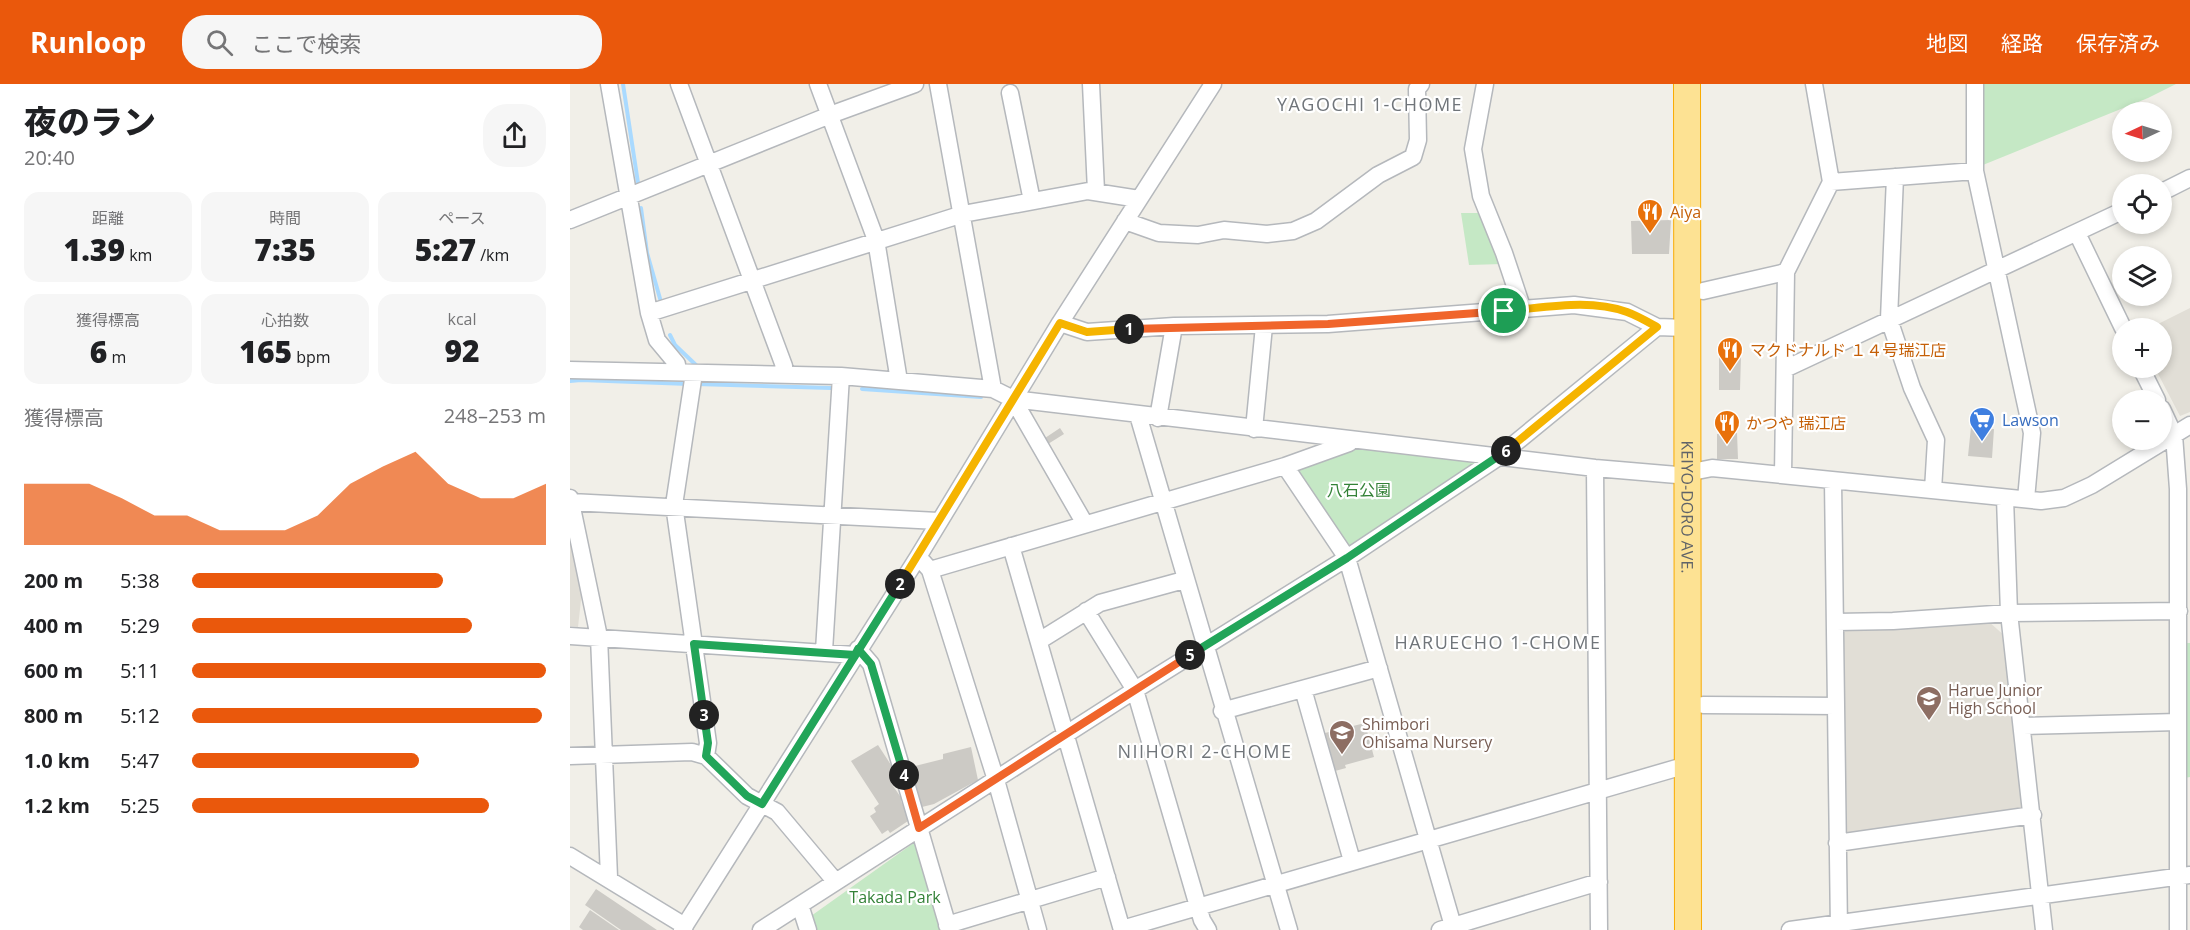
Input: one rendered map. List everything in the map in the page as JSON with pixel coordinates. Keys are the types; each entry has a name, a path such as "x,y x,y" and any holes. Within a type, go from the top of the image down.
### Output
{"highway":[{"name":"KEIYO-DORO AVE.","path":"1687,84 1686,328 1695,471 1703,705 1704,930"},
{"name":"KEIYO-DORO AVE.","path":"1688,930 1687,765 1695,471 1703,291 1704,84"}],"street":[{"path":"609,84 649,313 657,340 686,372"},
{"path":"679,84 784,366 784,375"},
{"path":"819,84 876,240 899,381"},
{"path":"570,220 830,115 915,84"},
{"path":"938,84 993,389"},
{"path":"1091,84 1096,191"},
{"path":"570,856 609,877 684,928 918,557 1060,323 1213,84"},
{"path":"1125,221 1159,233 1198,235 1224,230 1284,233 1316,221 1378,176 1413,157 1418,140 1417,89 1421,84"},
{"path":"1485,84 1472,144 1481,196 1504,253 1523,310"},
{"path":"1784,475 1786,272 1831,183 1814,84"},
{"path":"1975,84 1975,171 2032,433 2026,499"},
{"path":"1010,93 1032,201"},
{"path":"1831,183 1975,171"},
{"path":"1895,177 1889,319 1912,388 1936,440 1933,490"},
{"path":"2172,187 2190,178"},
{"path":"649,313 963,214 1096,191 1139,199"},
{"path":"1785,369 2112,216"},
{"path":"2077,233 2118,318"},
{"path":"1703,291 1786,272"},
{"path":"1060,323 1087,332 1174,326 1328,324 1574,305 1604,307 1627,312 1657,327 1686,328"},
{"path":"1158,418 1174,326"},
{"path":"1254,429 1264,326"},
{"path":"761,930 1135,690 1347,558 1497,458 1657,327"},
{"path":"570,370 841,376 993,389 1013,399 1497,458 1595,468 1784,475 2042,501 2064,498 2130,464 2190,425"},
{"path":"686,372 674,505 708,743 706,756"},
{"path":"824,651 841,376"},
{"path":"1013,399 1085,524"},
{"path":"1138,415 1222,711 1289,930"},
{"path":"2172,431 2184,488 2179,611 2178,722 2184,791 2184,876 2178,930"},
{"path":"930,570 1286,466 1354,441"},
{"path":"1286,466 1347,558 1428,839 1447,928 1599,882"},
{"path":"1595,468 1599,930"},
{"path":"1833,481 1839,927"},
{"path":"2005,498 2008,613 2023,726 2044,930"},
{"path":"609,877 599,637 570,500 938,521"},
{"path":"1011,546 1122,929 1198,905 1687,765"},
{"path":"918,557 930,570 996,780 1038,930"},
{"path":"1040,641 1100,603 1184,580"},
{"path":"1086,611 1135,690 1202,920 1208,930"},
{"path":"1836,622 1893,621 2008,613 2179,611"},
{"path":"570,636 857,652 871,664 948,927 1107,877"},
{"path":"1222,711 1379,668"},
{"path":"1303,689 1352,861"},
{"path":"1703,705 1836,706"},
{"path":"2023,726 2178,722"},
{"path":"570,756 692,752 706,756 747,796 777,812 835,881"},
{"path":"1837,843 2033,815"},
{"path":"1790,930 1839,927 2042,895 2184,876"},
{"path":"800,904 808,930"}],"shaded area":[{"path":"2190,308 2190,412 2180,416 2172,401 2172,390 2166,390 2160,378 2172,378 2172,318 2170,318"},
{"path":"570,532 582,591 578,627 570,626"},
{"name":"Harue Junior High School","path":"1988,621 2006,637 2024,807 1847,834 1841,635 1847,629"}],"green space":[{"path":"1979,84 2176,84 2138,102 2112,102 2112,113 1978,167"},
{"path":"1461,213 1483,213 1502,264 1469,265"},
{"name":"八石公園","path":"1353,447 1474,461 1475,468 1346,548 1295,470"},
{"path":"2185,643 2190,643 2190,777 2184,778"},
{"name":"Takada Park","path":"915,842 940,930 816,930 811,916"}],"building":[{"path":"1671,220 1669,254 1632,254 1631,221"},
{"name":"マクドナルド １４号瑞江店","path":"1719,355 1741,356 1740,390 1719,390"},
{"path":"1971,427 1994,429 1992,458 1968,456"},
{"path":"1060,428 1064,434 1048,444 1045,438"},
{"name":"かつや 瑞江店","path":"1737,433 1738,459 1717,459 1717,434"},
{"path":"1365,723 1374,757 1345,765 1346,768 1335,771 1325,733"},
{"path":"878,745 898,779 891,783 902,799 909,817 908,821 890,833 888,830 882,834 870,816 876,812 874,808 879,804 851,761"},
{"path":"971,747 978,780 934,804 922,807 911,767 943,759 943,754"},
{"path":"596,889 657,930 621,930 585,905"},
{"path":"590,910 619,930 583,930 579,927"}],"waterway":[{"path":"623,84 638,183"},
{"path":"641,208 647,253 661,302"},
{"path":"670,335 675,345 697,366"},
{"path":"570,381 689,384"},
{"path":"696,384 831,388"},
{"path":"862,389 981,397"}],"place":[{"name":"Aiya","path":"1650,235"},
{"name":"マクドナルド １４号瑞江店","path":"1730,373"},
{"name":"Lawson","path":"1982,443"},
{"name":"かつや 瑞江店","path":"1727,446"},
{"name":"Harue Junior High School","path":"1929,722"},
{"name":"Shimbori Ohisama Nursery","path":"1342,756"}],"district":[{"name":"YAGOCHI 1-CHOME","path":"1370,104"},
{"name":"HARUECHO 1-CHOME","path":"1498,642"},
{"name":"NIIHORI 2-CHOME","path":"1205,751"}],"route":[{"path":"1504,311 1328,324 1174,326 1087,332 1060,323 918,557 858,649 855,655 762,804 747,796 706,756 708,743 694,644 842,652 855,655 858,649 871,664 919,828 1347,558 1497,458 1657,327 1627,312 1604,307 1574,305 1504,311"}]}
